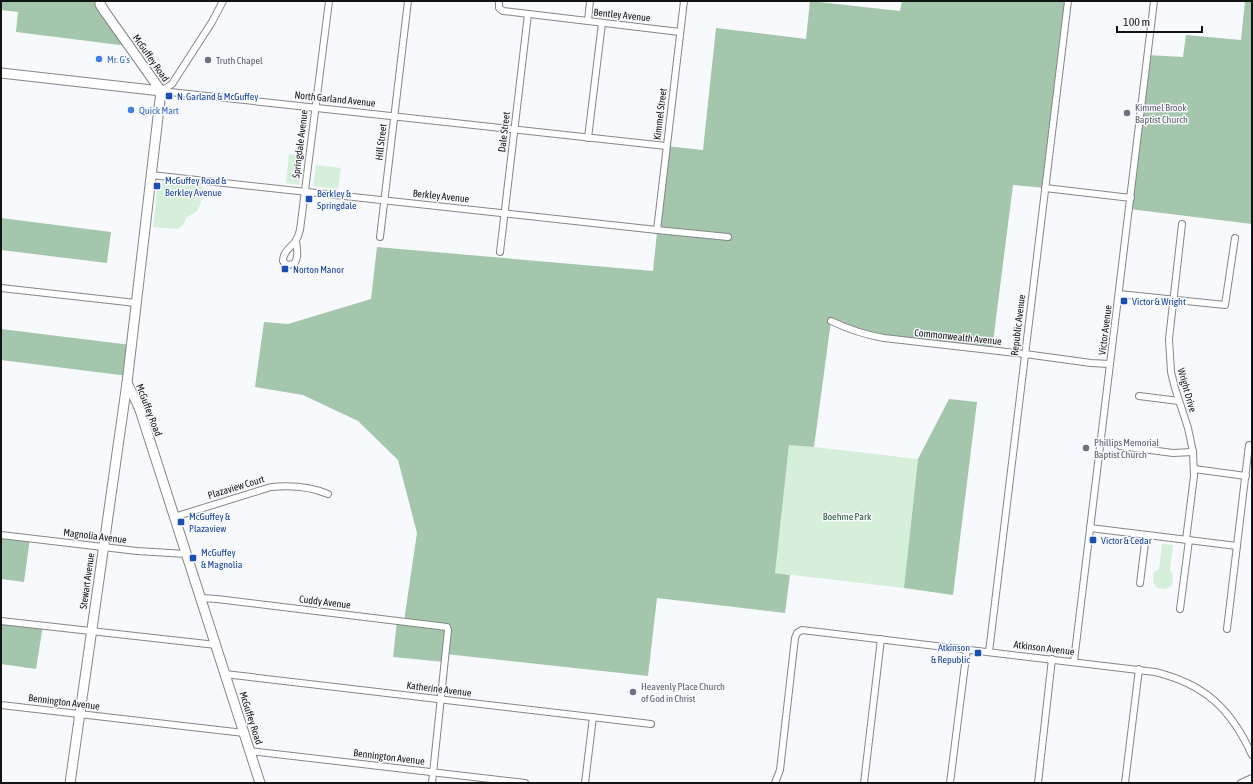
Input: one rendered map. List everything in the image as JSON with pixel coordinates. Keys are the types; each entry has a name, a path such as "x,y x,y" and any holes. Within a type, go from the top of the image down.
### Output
{"street":[{"name":"McGuffey Road","path":"100,1 100,4 161,92 127,383 140,410 260,783"},
{"path":"161,92 172,84 212,22 223,1"},
{"name":"Springdale Avenue","path":"296,241 300,230 329,1"},
{"name":"Hill Street","path":"380,237 408,1"},
{"name":"Bentley Avenue","path":"499,1 499,8 502,11 680,32"},
{"path":"588,21 590,1"},
{"name":"Kimmel Street","path":"657,230 684,1"},
{"name":"Republic Avenue","path":"989,652 1068,1"},
{"name":"Victor Avenue","path":"1074,662 1154,1"},
{"name":"Dale Street","path":"500,252 528,14"},
{"path":"588,138 602,23"},
{"name":"North Garland Avenue","path":"1,73 161,92 666,146"},
{"name":"Berkley Avenue","path":"151,175 728,237"},
{"path":"1045,188 1131,198"},
{"name":"Wright Drive","path":"1180,609 1194,469 1193,452 1188,428 1171,372 1169,356 1169,339 1182,224"},
{"path":"1119,294 1225,305 1235,238"},
{"path":"1,288 136,303"},
{"name":"Commonwealth Avenue","path":"831,321 854,331 879,337 1110,364"},
{"name":"Stewart Avenue","path":"70,783 127,383"},
{"path":"1139,396 1179,401"},
{"path":"1227,629 1249,445"},
{"path":"1120,446 1173,453 1193,452"},
{"path":"1194,469 1246,476"},
{"name":"Plazaview Court","path":"174,517 271,487 285,485 298,486 311,488 328,494"},
{"path":"1090,528 1237,546"},
{"name":"Magnolia Avenue","path":"1,535 137,551 186,554"},
{"path":"1140,583 1146,535"},
{"name":"Cuddy Avenue","path":"201,598 447,627 448,630 441,700"},
{"path":"1,620 216,646"},
{"name":"Atkinson Avenue","path":"775,783 780,770 795,638 798,631 805,630 1139,669 1167,675 1189,683 1212,699 1230,717 1244,737 1252,755"},
{"path":"864,783 881,639"},
{"path":"950,783 967,649"},
{"path":"1038,783 1052,659"},
{"path":"1125,783 1139,669"},
{"name":"Katherine Avenue","path":"225,674 651,724"},
{"path":"432,783 441,700"},
{"name":"Bennington Avenue","path":"1,705 244,734"},
{"path":"585,783 593,717"},
{"name":"Bennington Avenue","path":"250,751 525,783"},
{"path":"1241,783 1252,778"}],"green space":[{"path":"1,1 100,1 128,46 16,32 18,12 1,10"},
{"path":"810,1 900,11 902,1 1068,1 1045,188 1013,185 992,350 884,338 831,321 814,447 789,445 775,573 790,575 785,613 657,598 648,676 446,654 445,662 393,657 397,621 404,621 417,533 398,460 358,421 303,395 255,387 264,322 288,324 371,299 377,247 653,271 666,146 703,150 716,28 806,39"},
{"path":"1245,1 1252,1 1252,224 1129,209 1148,55 1183,57 1186,35 1241,40"},
{"path":"289,154 303,156 299,185 286,183"},
{"path":"316,165 341,168 338,189 313,186"},
{"path":"158,181 203,186 201,202 198,209 196,212 187,217 183,225 178,229 153,227"},
{"path":"1,218 111,232 107,263 1,250"},
{"path":"1,329 131,345 128,376 1,360"},
{"path":"949,399 977,402 953,595 904,588 918,459"},
{"name":"Boehme Park","path":"789,444 918,459 904,588 775,573"},
{"path":"1,535 30,538 24,582 1,579"},
{"path":"1162,544 1173,545 1170,570 1173,575 1172,585 1166,589 1157,588 1153,582 1154,572 1159,569"},
{"path":"1,621 43,625 36,669 1,664"}],"place":[{"name":"Mr. G's","path":"99,59"},
{"name":"Truth Chapel","path":"208,60"},
{"name":"N. Garland & McGuffey","path":"169,96"},
{"name":"Quick Mart","path":"131,110"},
{"name":"Kimmel Brook Baptist Church","path":"1127,113"},
{"name":"McGuffey Road & Berkley Avenue","path":"157,186"},
{"name":"Berkley & Springdale","path":"309,199"},
{"name":"Norton Manor","path":"285,269"},
{"name":"Victor & Wright","path":"1124,301"},
{"name":"Phillips Memorial Baptist Church","path":"1086,448"},
{"name":"McGuffey & Plazaview","path":"181,522"},
{"name":"Victor & Cedar","path":"1093,540"},
{"name":"McGuffey & Magnolia","path":"193,558"},
{"name":"Atkinson & Republic","path":"978,653"},
{"name":"Heavenly Place Church of God in Christ","path":"633,692"}]}
